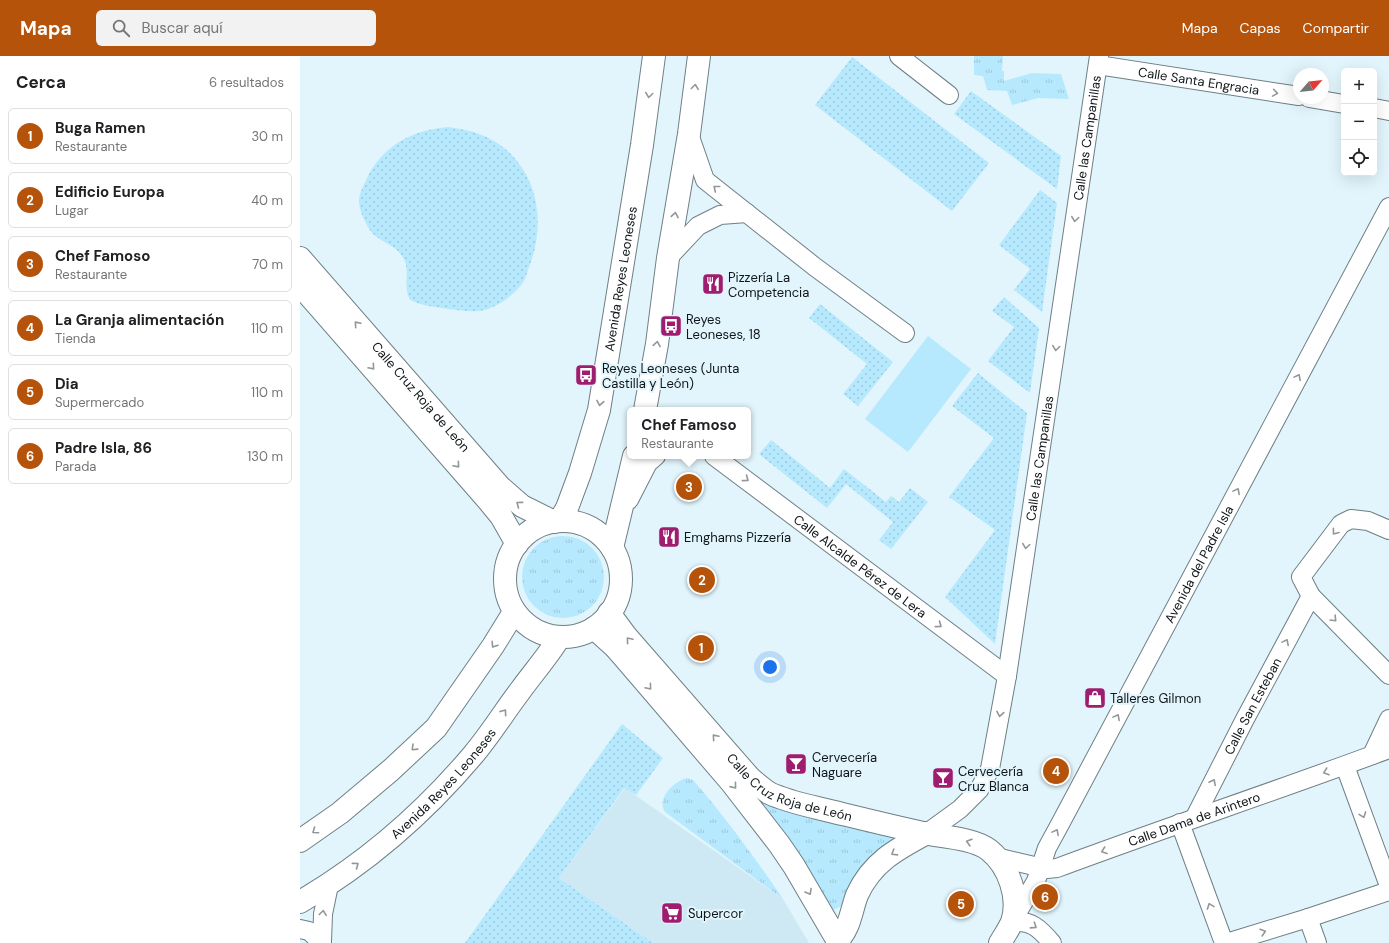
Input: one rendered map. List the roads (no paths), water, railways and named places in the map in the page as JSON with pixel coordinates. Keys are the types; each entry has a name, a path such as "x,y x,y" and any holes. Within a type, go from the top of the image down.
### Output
{"main road":[{"name":"Avenida Reyes Leoneses","path":"557,521 567,508 580,473 599,410 654,56"},
{"path":"646,407 657,344 668,258 689,134 699,56"},
{"name":"Calle Cruz Roja de León","path":"300,258 500,487 522,506 557,521"},
{"name":"Calle Cruz Roja de León","path":"300,285 492,505 501,516 517,544"},
{"path":"612,548 633,459"},
{"path":"557,521 575,522 601,535 612,548 619,564 621,582 617,600 601,621 582,634 560,638 540,633 527,625 514,612 508,597 505,578 508,559 517,544 526,534 539,526 557,521"},
{"path":"300,841 340,813 391,770 436,728 493,646 514,612"},
{"name":"Calle Cruz Roja de León","path":"601,621 626,636 750,778 768,792 790,801 963,840 982,846 996,857 1006,871 1012,888"},
{"name":"Calle Cruz Roja de León","path":"601,621 614,646 731,782 759,817 794,866 839,942"},
{"name":"Avenida Reyes Leoneses","path":"300,902 329,885 363,860 421,811 473,754 560,638"},
{"path":"839,942 858,895 877,865 889,855 927,833"},
{"name":"Avenida del Padre Isla","path":"1000,943 1011,923 1015,904 1012,888"}],"street":[{"path":"899,56 949,95"},
{"name":"Calle Santa Engracia","path":"1098,60 1293,95"},
{"name":"Calle las Campanillas","path":"927,833 960,809 979,790 990,769 1007,676 1098,60"},
{"path":"1329,101 1341,103"},
{"path":"1377,109 1389,111"},
{"path":"689,134 706,180 816,267 905,334"},
{"name":"Avenida del Padre Isla","path":"1011,923 1036,881 1047,848 1389,207"},
{"path":"668,258 698,226 720,215 747,213"},
{"path":"619,518 648,463 653,459"},
{"name":"Calle Alcalde Pérez de Lera","path":"718,459 1007,676"},
{"path":"1389,530 1368,521 1351,519 1341,524 1301,577 1311,596 1389,675"},
{"name":"Calle San Esteban","path":"1187,820 1311,596"},
{"path":"1372,756 1389,719"},
{"name":"Calle Dama de Arintero","path":"996,857 1047,869 1057,868 1187,820 1345,766 1389,749"},
{"path":"1345,766 1389,886"},
{"path":"1187,820 1225,943 1308,918 1389,891"},
{"path":"322,942 323,914 329,885"},
{"path":"1308,918 1317,943"},
{"path":"1011,923 1022,921 1034,925 1052,943"},
{"path":"300,929 309,931 322,942"}],"place":[{"name":"Pizzería La Competencia","path":"713,284"},
{"name":"Reyes Leoneses, 18","path":"671,326"},
{"name":"Reyes Leoneses (Junta Castilla y León)","path":"586,375"},
{"name":"Chef Famoso","path":"689,487"},
{"name":"Emghams Pizzería","path":"669,537"},
{"name":"Edificio Europa","path":"702,580"},
{"name":"Buga Ramen","path":"701,648"},
{"name":"Talleres Gilmon","path":"1095,698"},
{"name":"Cervecería Naguare","path":"796,764"},
{"name":"La Granja alimentación","path":"1056,771"},
{"name":"Cervecería Cruz Blanca","path":"943,778"},
{"name":"Padre Isla, 86","path":"1045,897"},
{"name":"Dia","path":"961,904"},
{"name":"Supercor","path":"672,913"}]}
